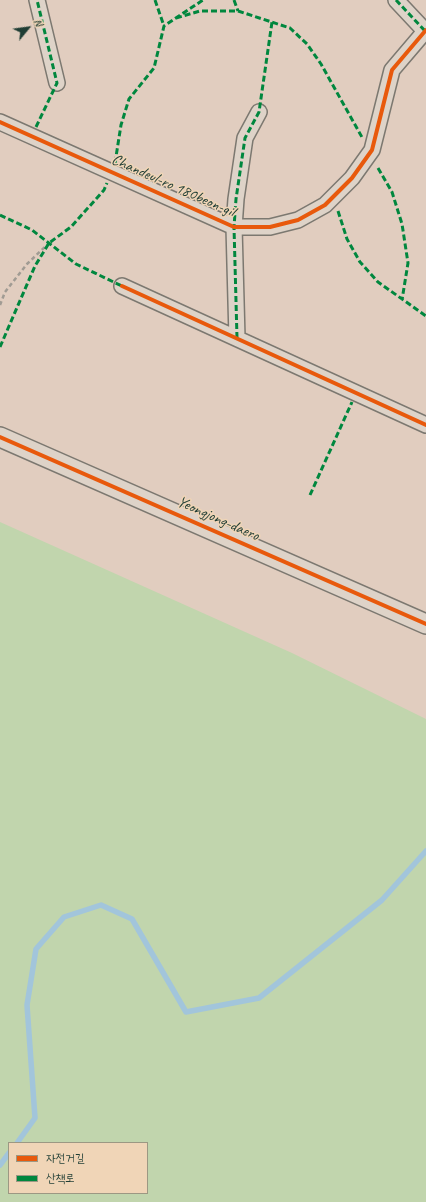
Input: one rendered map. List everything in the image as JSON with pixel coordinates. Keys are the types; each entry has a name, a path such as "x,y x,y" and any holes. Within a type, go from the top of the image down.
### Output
{"street":[{"path":"37,0 57,83"},
{"path":"396,0 426,31"},
{"name":"Chandeul-ro 180beon-gil","path":"0,122 234,227 270,227 298,220 324,205 352,178 372,150 392,70 426,31"},
{"path":"237,338 234,227 236,199 245,138 259,112"},
{"path":"122,286 426,425"},
{"name":"Yeongjong-daero","path":"0,437 426,624"}],"path":[{"path":"0,304 5,292 27,264 49,243"}],"green space":[{"path":"0,522 292,653 426,719 426,1202 0,1202"}],"waterway":[{"path":"18,1142 35,1118 27,1005 36,949 64,917 101,905 132,919 186,1012 259,998 382,900 426,851"},
{"path":"0,1165 8,1154"}],"marked path":[{"path":"36,127 57,83 37,0"},
{"path":"155,0 164,26"},
{"path":"115,163 121,125 129,99 154,68 164,26 203,0"},
{"path":"234,0 238,11"},
{"path":"396,0 426,32"},
{"path":"176,18 200,11 238,11 290,28 307,44 321,64 363,139"},
{"path":"237,338 234,227 236,199 245,138 259,112 272,22"},
{"path":"378,168 392,192 402,224 408,263 402,300"},
{"path":"0,347 35,266 49,243 71,227 104,190 107,183"},
{"path":"338,211 347,239 360,262 378,282 426,316"},
{"path":"0,215 32,230 76,264 124,287"},
{"path":"310,495 352,402"}],"cycle path":[{"path":"0,122 234,227 270,227 298,220 325,205 352,178 372,150 392,70 426,30"},
{"path":"122,286 426,425"},
{"path":"0,437 426,624"}]}
